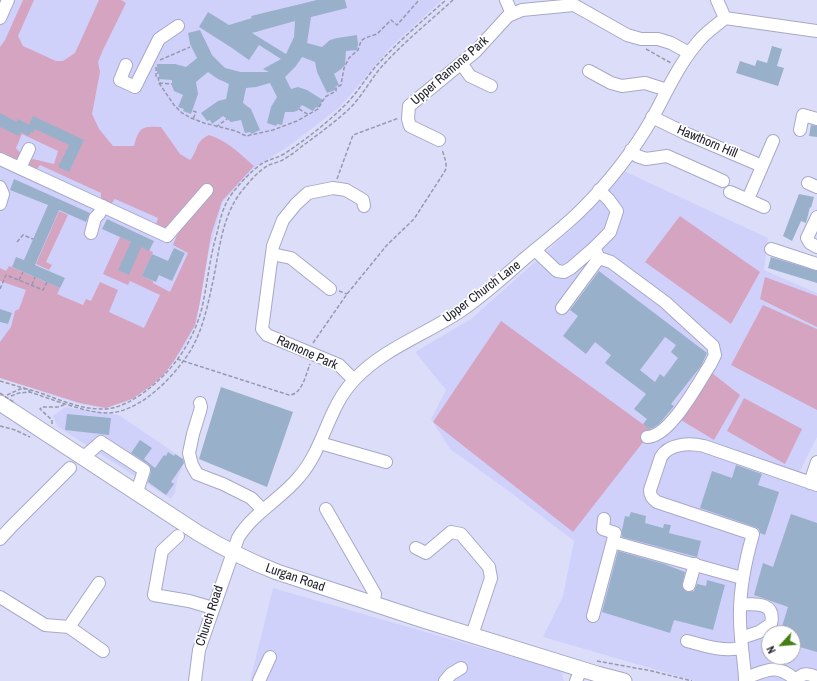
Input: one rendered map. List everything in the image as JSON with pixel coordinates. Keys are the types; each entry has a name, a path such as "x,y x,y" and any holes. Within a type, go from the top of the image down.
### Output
{"main road":[{"name":"Lurgan Road","path":"8,404 84,457 198,532 232,552 277,572 373,604 583,670 624,681"}],"street":[{"path":"0,18 8,0"},
{"path":"506,0 512,14"},
{"path":"718,0 725,18 817,31"},
{"name":"Upper Ramone Park","path":"439,140 410,126 408,119 409,106 476,51 508,16 522,10 574,5 626,35 641,39 658,39 670,43 689,53"},
{"name":"Upper Church Lane","path":"232,552 244,527 286,491 311,462 333,410 342,394 354,380 366,368 380,358 462,310 577,214 617,170 631,150 689,53 705,34 725,18"},
{"path":"126,65 120,80 135,87 159,39 178,26"},
{"path":"461,63 470,76 491,86"},
{"path":"589,71 611,83 622,86 645,83 667,90"},
{"path":"800,130 803,115 817,119"},
{"name":"Hawthorn Hill","path":"652,117 687,134 762,166"},
{"path":"748,199 773,141"},
{"path":"20,168 29,149"},
{"path":"631,150 637,156 646,159 667,156 694,171 722,181"},
{"path":"0,159 101,210 167,236 207,190"},
{"path":"0,188 2,194 0,204"},
{"name":"Ramone Park","path":"354,380 339,365 267,335 262,329 273,246 283,220 296,204 308,193 333,188 346,190 363,200 364,206"},
{"path":"562,308 610,232 617,211 599,190"},
{"path":"730,192 764,207"},
{"path":"92,230 98,224 101,210"},
{"path":"771,249 815,263 817,248 810,243 808,238 817,217"},
{"path":"535,250 557,271 564,272 596,253"},
{"path":"596,253 611,262 665,302 713,346 715,355 672,422 660,433 653,437 647,437"},
{"path":"272,254 291,258 330,289"},
{"path":"200,403 201,407 189,454 194,469 197,474 223,484 251,498 263,510"},
{"path":"84,457 101,442 144,470 137,492"},
{"path":"320,443 386,462"},
{"path":"817,462 814,484 704,446 695,444 677,446 663,452 660,457 650,490 650,494 657,502 753,534 742,578 740,604 745,680 774,669 789,674 796,680 803,674 811,674 817,678"},
{"path":"0,539 70,468"},
{"path":"326,509 375,594 373,604"},
{"path":"593,616 615,532 602,529 604,519"},
{"path":"416,548 426,553 451,532 461,534 489,567 491,578 472,635"},
{"path":"178,536 162,551 154,595 189,601 213,608"},
{"path":"613,542 742,578"},
{"name":"Church Road","path":"196,681 199,650 232,552"},
{"path":"689,585 695,564"},
{"path":"69,628 100,583"},
{"path":"0,597 45,625 69,628 103,651"},
{"path":"687,641 729,650 771,624 773,616 770,609 764,606 740,604"},
{"path":"259,681 270,657"},
{"path":"445,681 461,663"}],"path":[{"path":"190,48 157,61 156,76 158,76 159,83 174,105 182,113 193,119 216,127 236,131 246,136 284,127 318,109 325,97 336,91 336,88 341,85 346,62 358,50 361,41 377,34 391,20 397,26 419,0"},
{"path":"0,381 42,393 67,403 99,410 108,410 126,403 157,382 165,375 177,359 197,324 203,304 212,248 224,207 231,196 257,168 268,160 284,154 318,129 346,105 390,50 446,0"},
{"path":"0,393 8,404 19,393 30,392 94,412 109,413 128,408 139,403 171,377 191,348 202,324 212,288 218,249 230,210 237,198 250,181 260,172 285,159 350,108 394,54 453,0"},
{"path":"646,49 680,67"},
{"path":"159,83 172,84"},
{"path":"299,109 309,115"},
{"path":"193,112 196,112 193,119"},
{"path":"333,188 353,135 408,115"},
{"path":"216,127 227,119"},
{"path":"177,359 282,394 292,395 296,393 300,389 310,352 346,294 387,245 414,219 445,171 447,167 439,140"},
{"path":"17,242 23,235 33,239"},
{"path":"19,280 23,272"},
{"path":"0,289 6,275 43,290 47,282"},
{"path":"32,285 35,277"},
{"path":"0,398 20,389 27,389 30,392"},
{"path":"53,428 52,420 40,409 42,407 58,407 67,403"},
{"path":"583,670 652,671 692,681"}],"shaded area":[{"path":"0,0 442,0 391,47 340,107 289,146 257,166 223,202 209,251 196,324 184,347 164,375 151,386 132,399 106,409 79,404 0,378"},
{"path":"23,0 34,0 18,36 23,46 56,61 63,61 75,53 99,0 121,0 126,3 98,62 100,72 92,114 99,129 113,146 134,146 142,129 149,127 161,127 180,154 190,160 201,140 209,135 228,144 254,166 222,201 211,235 195,325 174,361 164,374 151,386 132,399 106,408 80,403 0,378 0,342 11,327 15,311 19,309 26,290 0,281 0,268 6,271 9,266 60,288 57,294 83,305 86,299 91,301 100,282 118,290 109,312 144,328 160,295 130,281 128,285 103,274 120,237 153,252 142,276 170,292 188,253 173,245 177,235 156,224 158,218 115,199 112,203 109,203 101,198 101,193 40,165 37,169 34,169 28,165 28,162 33,159 54,164 58,151 22,134 16,148 21,154 18,162 0,154 0,47 5,40"},
{"path":"624,171 768,238 764,270 817,293 817,437 798,475 817,477 817,681 695,681 543,637 563,596 574,541 510,492 450,449 431,419 446,390 415,352 471,319 573,228"},
{"path":"59,211 68,215 46,262 52,265 49,270 36,264"},
{"path":"680,216 760,272 731,324 645,262"},
{"path":"765,277 817,296 817,327 760,299"},
{"path":"763,305 817,329 817,410 731,365"},
{"path":"501,321 651,430 573,532 433,422"},
{"path":"707,369 740,395 714,440 676,417"},
{"path":"744,398 802,429 785,464 727,431"},
{"path":"65,407 119,415 185,460 177,480 175,493 171,499 58,427 53,416"},
{"path":"273,588 561,671 564,681 250,681"}],"building":[{"path":"317,0 345,0 347,8 311,17 307,43 322,47 330,40 357,35 358,44 357,50 346,51 345,65 334,74 339,85 335,87 335,90 327,93 317,72 315,62 302,57 296,66 285,77 291,89 298,87 307,90 323,100 318,108 316,107 313,111 302,105 297,111 285,112 282,125 277,124 276,126 267,123 271,107 277,97 270,83 246,88 243,103 251,109 260,130 251,134 250,132 245,133 241,120 231,122 223,116 212,124 210,120 207,121 201,113 218,101 226,99 229,84 208,72 196,82 198,94 191,114 178,107 183,95 174,91 172,80 159,79 159,74 157,74 157,64 175,64 186,67 197,58 190,44 188,33 200,30 212,55 225,68 241,72 269,72 263,69 281,59 259,45 249,60 199,27 208,12 229,25 252,18 251,16","holes":["295,21 294,37 286,54 252,33"]},
{"path":"772,46 782,49 777,66 784,68 778,86 736,73 740,61 755,66 757,60 767,63"},
{"path":"0,113 17,122 18,119 29,125 33,116 84,140 69,172 58,167 69,145 35,129 29,136 21,132 19,136 0,127"},
{"path":"811,125 817,126 817,137 809,136"},
{"path":"14,179 90,213 86,222 59,210 35,265 65,278 60,288 12,267 16,257 24,260 48,205 10,190"},
{"path":"799,194 814,197 806,223 801,221 792,241 783,236"},
{"path":"107,219 154,241 149,251 141,247 129,275 118,270 131,242 102,229"},
{"path":"174,248 185,253 172,281 159,275 156,282 142,276 152,254 168,261"},
{"path":"771,257 817,271 817,283 768,268"},
{"path":"599,271 707,353 701,366 671,404 674,406 660,423 649,429 643,424 647,419 634,409 646,394 605,363 611,355 595,342 586,354 563,336 578,316 570,310","holes":["665,337 676,345 671,352 678,358 664,377 660,374 655,382 640,370"]},
{"path":"0,309 12,313 8,324 0,322"},
{"path":"221,387 293,412 267,487 199,459"},
{"path":"67,414 111,418 109,435 65,430"},
{"path":"140,440 152,448 144,459 155,468 164,455 166,456 168,452 183,459 184,463 171,482 174,484 166,495 148,482 151,467 131,453"},
{"path":"736,465 762,474 758,485 779,492 765,535 760,533 759,529 755,527 700,508 712,471 732,478"},
{"path":"631,512 646,516 645,523 663,528 664,524 671,525 669,533 701,541 697,557 622,537 625,516 629,517"},
{"path":"791,514 817,523 817,652 801,647 801,625 782,625 788,607 754,595 763,563 773,567"},
{"path":"618,551 664,564 685,572 682,586 687,592 694,591 697,584 706,586 707,580 725,585 713,630 674,620 670,633 602,612"}]}
